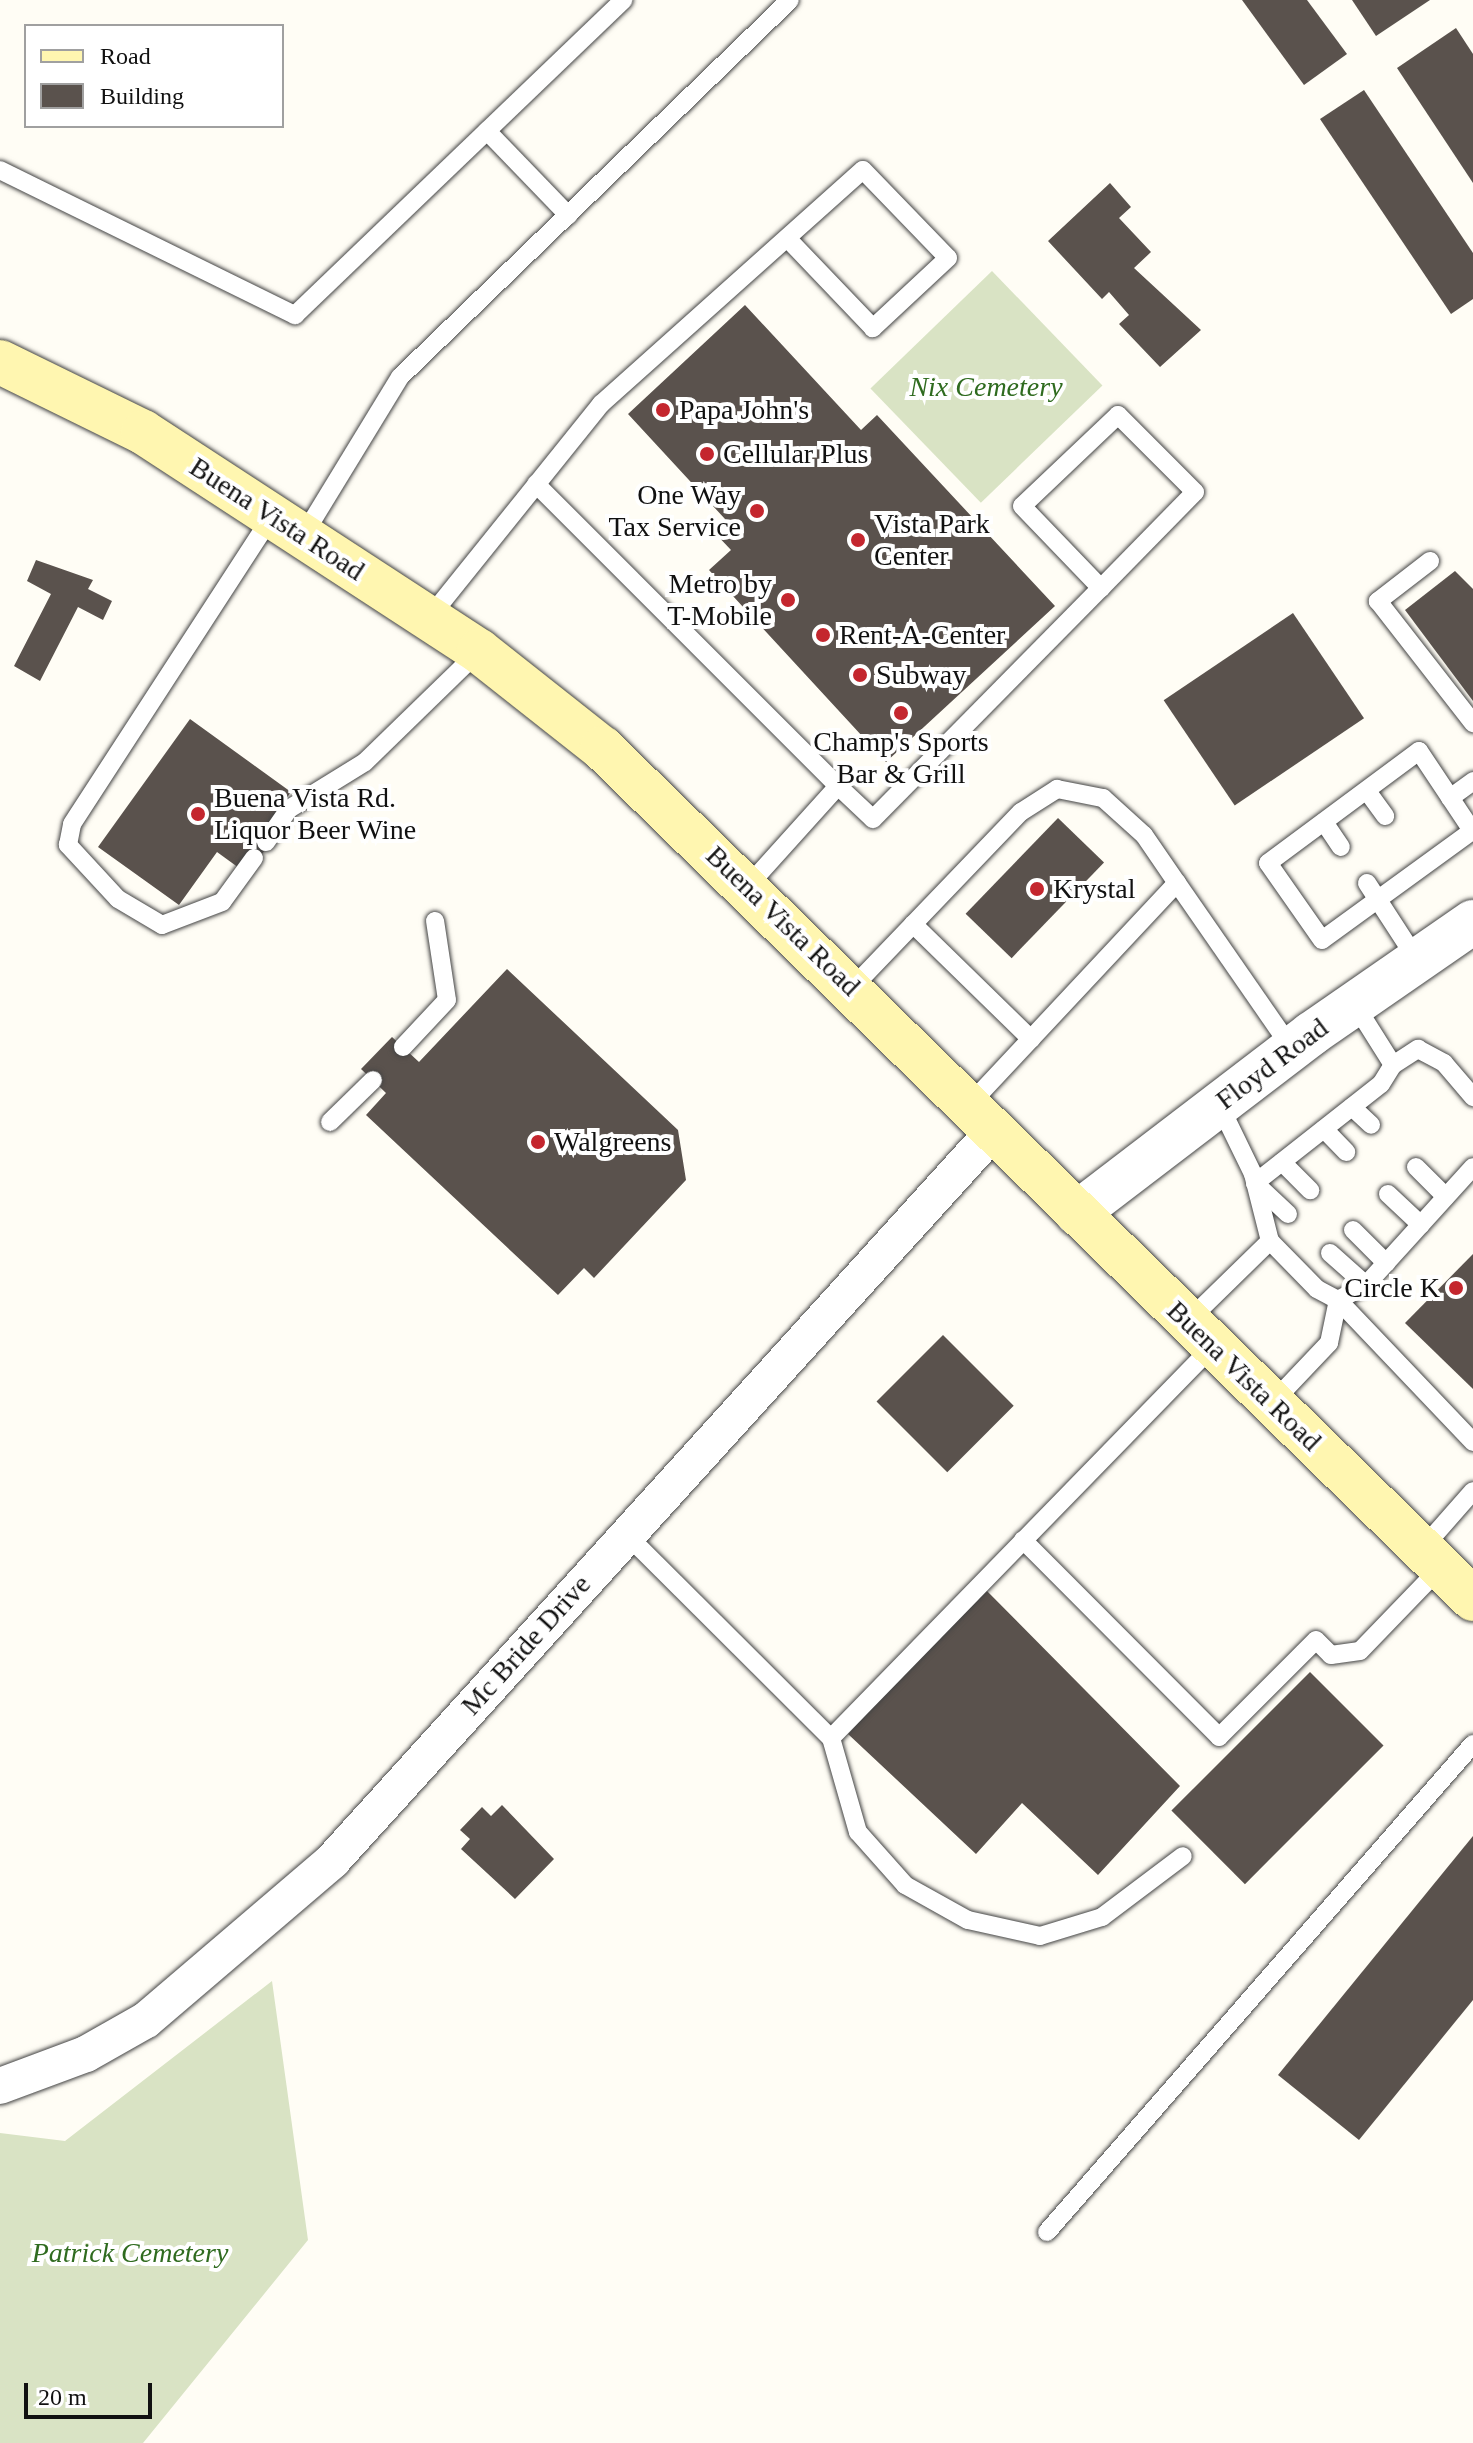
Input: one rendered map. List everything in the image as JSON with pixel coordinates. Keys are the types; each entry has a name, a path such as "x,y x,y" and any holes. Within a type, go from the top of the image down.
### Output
{"main road":[{"name":"Buena Vista Road","path":"0,362 143,432 479,651 602,748 852,988 1077,1213 1473,1599"}],"street":[{"name":"Floyd Road","path":"1077,1213 1354,1003 1473,922"},
{"name":"Mc Bride Drive","path":"0,2086 86,2054 204,1974 332,1861 626,1534 982,1118"}],"lane":[{"path":"0,170 295,315 623,0"},
{"path":"254,858 222,902 162,925 118,899 68,845 72,824 400,377 790,0"},
{"path":"487,131 568,215"},
{"path":"429,618 601,404 863,170 948,258 873,328 787,238"},
{"path":"536,484 873,819 1101,588 1195,492 1118,415 1022,506 1101,588"},
{"path":"1430,561 1378,601 1473,723"},
{"path":"266,842 289,809 365,762 479,651"},
{"path":"1419,751 1450,798 1473,831 1322,940 1268,863 1419,751"},
{"path":"1450,798 1473,781"},
{"path":"747,887 838,786"},
{"path":"852,988 1021,812 1057,789 1103,798 1144,835 1292,1049"},
{"path":"1367,791 1385,816"},
{"path":"1324,822 1341,847"},
{"path":"1411,852 1422,868"},
{"path":"982,1118 1031,1039 1177,883"},
{"path":"1367,883 1417,960"},
{"path":"403,1047 447,1000 435,921"},
{"path":"913,924 1031,1039"},
{"path":"1354,1003 1393,1065"},
{"path":"1255,1183 1352,1107 1393,1065 1418,1049 1444,1063 1473,1097"},
{"path":"330,1122 373,1080"},
{"path":"1219,1104 1255,1183 1270,1241 1317,1289 1338,1300 1473,1442"},
{"path":"1352,1107 1371,1125"},
{"path":"1324,1129 1346,1152"},
{"path":"1282,1162 1310,1190"},
{"path":"1416,1167 1446,1197"},
{"path":"1272,1403 1329,1343 1338,1300 1366,1285 1473,1167"},
{"path":"1255,1183 1288,1214"},
{"path":"1388,1194 1421,1225"},
{"path":"1353,1230 1386,1263"},
{"path":"831,1738 1023,1540 1200,1334 1270,1241"},
{"path":"1330,1253 1366,1285"},
{"path":"1023,1540 1219,1737 1316,1640 1331,1655 1360,1651 1431,1558 1473,1491"},
{"path":"626,1534 831,1738 858,1832 905,1885 968,1920 1040,1936 1102,1917 1183,1856"},
{"path":"1047,2232 1473,1744"}],"green space":[{"name":"Nix Cemetery","path":"992,271 1102,385 981,503 870,388"},
{"name":"Patrick Cemetery","path":"272,1981 308,2240 143,2443 0,2443 0,2133 65,2141"}],"building":[{"path":"1242,0 1307,0 1347,54 1304,85"},
{"path":"1352,0 1430,0 1376,36"},
{"path":"1456,28 1473,54 1473,183 1397,68"},
{"path":"1364,90 1473,253 1473,299 1451,314 1320,119"},
{"path":"1110,183 1131,207 1119,218 1151,252 1134,268 1201,330 1160,367 1119,324 1129,315 1109,292 1102,299 1048,241"},
{"name":"Vista Park Center","path":"745,305 861,430 877,415 1055,606 886,762 709,570 731,550 713,531 725,519 628,414"},
{"path":"36,560 93,580 88,589 112,601 103,620 78,607 40,681 14,666 51,594 27,581"},
{"path":"1455,571 1473,589 1473,701 1405,610"},
{"path":"1293,613 1364,718 1235,806 1164,700"},
{"name":"Buena Vista Rd. Liquor Beer Wine","path":"190,719 291,792 259,837 269,844 257,861 239,868 217,852 179,905 98,847"},
{"name":"Krystal","path":"1058,818 1104,862 1012,958 966,914"},
{"name":"Walgreens","path":"507,969 678,1130 686,1180 594,1278 584,1268 558,1295 366,1115 386,1093 361,1069 392,1037 419,1062"},
{"name":"Circle K","path":"1473,1254 1473,1389 1405,1323"},
{"path":"943,1335 1014,1406 947,1472 877,1401"},
{"path":"984,1588 1180,1786 1098,1875 1022,1803 976,1854 848,1734"},
{"path":"1310,1672 1384,1746 1245,1884 1171,1811"},
{"path":"502,1805 554,1859 515,1899 461,1849 470,1839 460,1830 482,1807 491,1816"},
{"path":"1473,1836 1473,2000 1359,2140 1278,2075"}],"place":[{"name":"Papa John's","path":"663,410"},
{"name":"Cellular Plus","path":"707,454"},
{"name":"One Way Tax Service","path":"757,511"},
{"name":"Vista Park Center","path":"858,540"},
{"name":"Metro by T-Mobile","path":"788,600"},
{"name":"Rent-A-Center","path":"823,635"},
{"name":"Subway","path":"860,675"},
{"name":"Champ's Sports Bar & Grill","path":"901,713"},
{"name":"Buena Vista Rd. Liquor Beer Wine","path":"198,814"},
{"name":"Krystal","path":"1037,889"},
{"name":"Walgreens","path":"538,1142"},
{"name":"Circle K","path":"1456,1288"}]}
